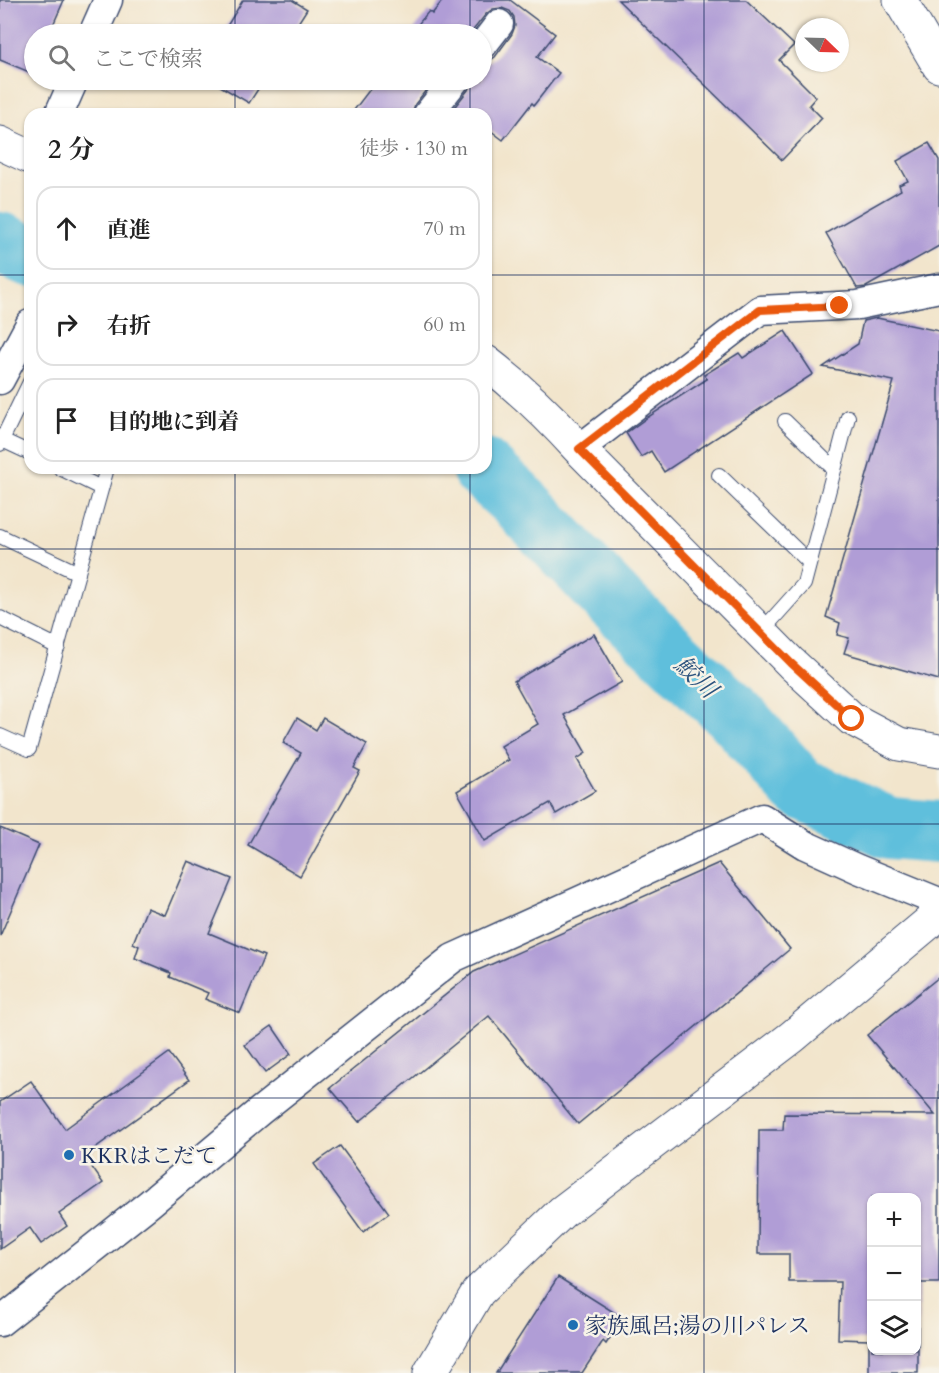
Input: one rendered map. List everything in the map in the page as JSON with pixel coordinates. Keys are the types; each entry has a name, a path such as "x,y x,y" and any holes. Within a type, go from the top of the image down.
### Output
{"street":[{"path":"97,24 108,0"},
{"path":"900,0 939,66"},
{"path":"492,33 499,24"},
{"path":"62,108 70,90"},
{"path":"433,108 447,90"},
{"path":"0,143 24,154"},
{"path":"579,449 760,310 858,305 939,288"},
{"path":"0,380 24,335"},
{"path":"492,367 546,413 791,663 852,719 899,744 939,751"},
{"path":"0,1322 453,958 762,818 806,845 939,902"},
{"path":"430,1373 478,1292 562,1212 792,1037 939,914"}],"lane":[{"path":"24,394 1,441 24,451"},
{"path":"761,632 804,584 848,417"},
{"path":"785,421 834,469"},
{"path":"72,474 101,488"},
{"path":"0,736 29,749 105,474"},
{"path":"718,475 809,562"},
{"path":"0,536 78,573"},
{"path":"0,618 58,647"}],"building":[{"path":"0,0 64,0 53,24 24,24 24,70 0,60"},
{"path":"243,0 292,0 307,9 297,24 228,24"},
{"path":"443,0 510,0 555,34 537,57 559,73 503,140 492,132 492,108 454,108 468,90 492,90 492,59 512,34 515,26 514,17 510,11 502,8 493,9 478,24 418,24 429,11 432,14"},
{"path":"618,0 746,0 794,45 779,60 816,97 809,105 822,118 782,160"},
{"path":"227,90 257,90 249,103"},
{"path":"369,90 426,90 414,108 356,108"},
{"path":"929,143 939,160 939,246 866,287 857,288 826,233 901,190 899,185 908,181 897,161"},
{"path":"877,318 939,331 939,680 844,653 849,638 837,635 840,623 826,617 894,381 823,367 858,344 863,321"},
{"path":"785,331 813,374 664,472 651,451 641,457 626,433 707,379 704,375 739,353 743,358"},
{"path":"594,634 622,682 564,715 586,753 577,759 595,791 556,814 550,803 485,841 457,791 509,760 501,746 538,724 514,681"},
{"path":"297,718 316,730 323,718 367,744 354,768 360,771 300,876 248,845 301,753 283,743"},
{"path":"0,828 39,845 0,936"},
{"path":"188,861 232,879 209,933 264,956 240,1013 205,999 208,993 170,977 171,973 135,958 139,946 133,943 147,908 165,915"},
{"path":"719,863 790,949 578,1124 489,1016 359,1122 330,1088 474,972"},
{"path":"939,977 939,1283 921,1283 921,1193 867,1193 867,1340 838,1339 840,1282 789,1282 789,1254 758,1254 759,1130 783,1130 784,1114 935,1115 867,1035"},
{"path":"272,1026 291,1054 265,1073 245,1045"},
{"path":"169,1053 189,1080 84,1156 103,1183 59,1214 67,1226 41,1244 30,1228 0,1249 0,1102 31,1081 65,1129"},
{"path":"340,1146 389,1213 363,1232 314,1164"},
{"name":"家族風呂;湯の川パレス","path":"558,1277 623,1318 606,1344 603,1341 582,1373 496,1373"},
{"path":"869,1355 918,1355 918,1373 869,1373"}],"waterway":[{"name":"鮫川","path":"0,243 24,253"},
{"name":"鮫川","path":"489,474 520,503 614,601 737,717 800,788 889,828 939,832"}],"place":[{"name":"KKRはこだて","path":"69,1155"},
{"name":"家族風呂;湯の川パレス","path":"573,1325"}],"route":[{"path":"840,306 760,310 579,449 791,663 852,719"}]}
